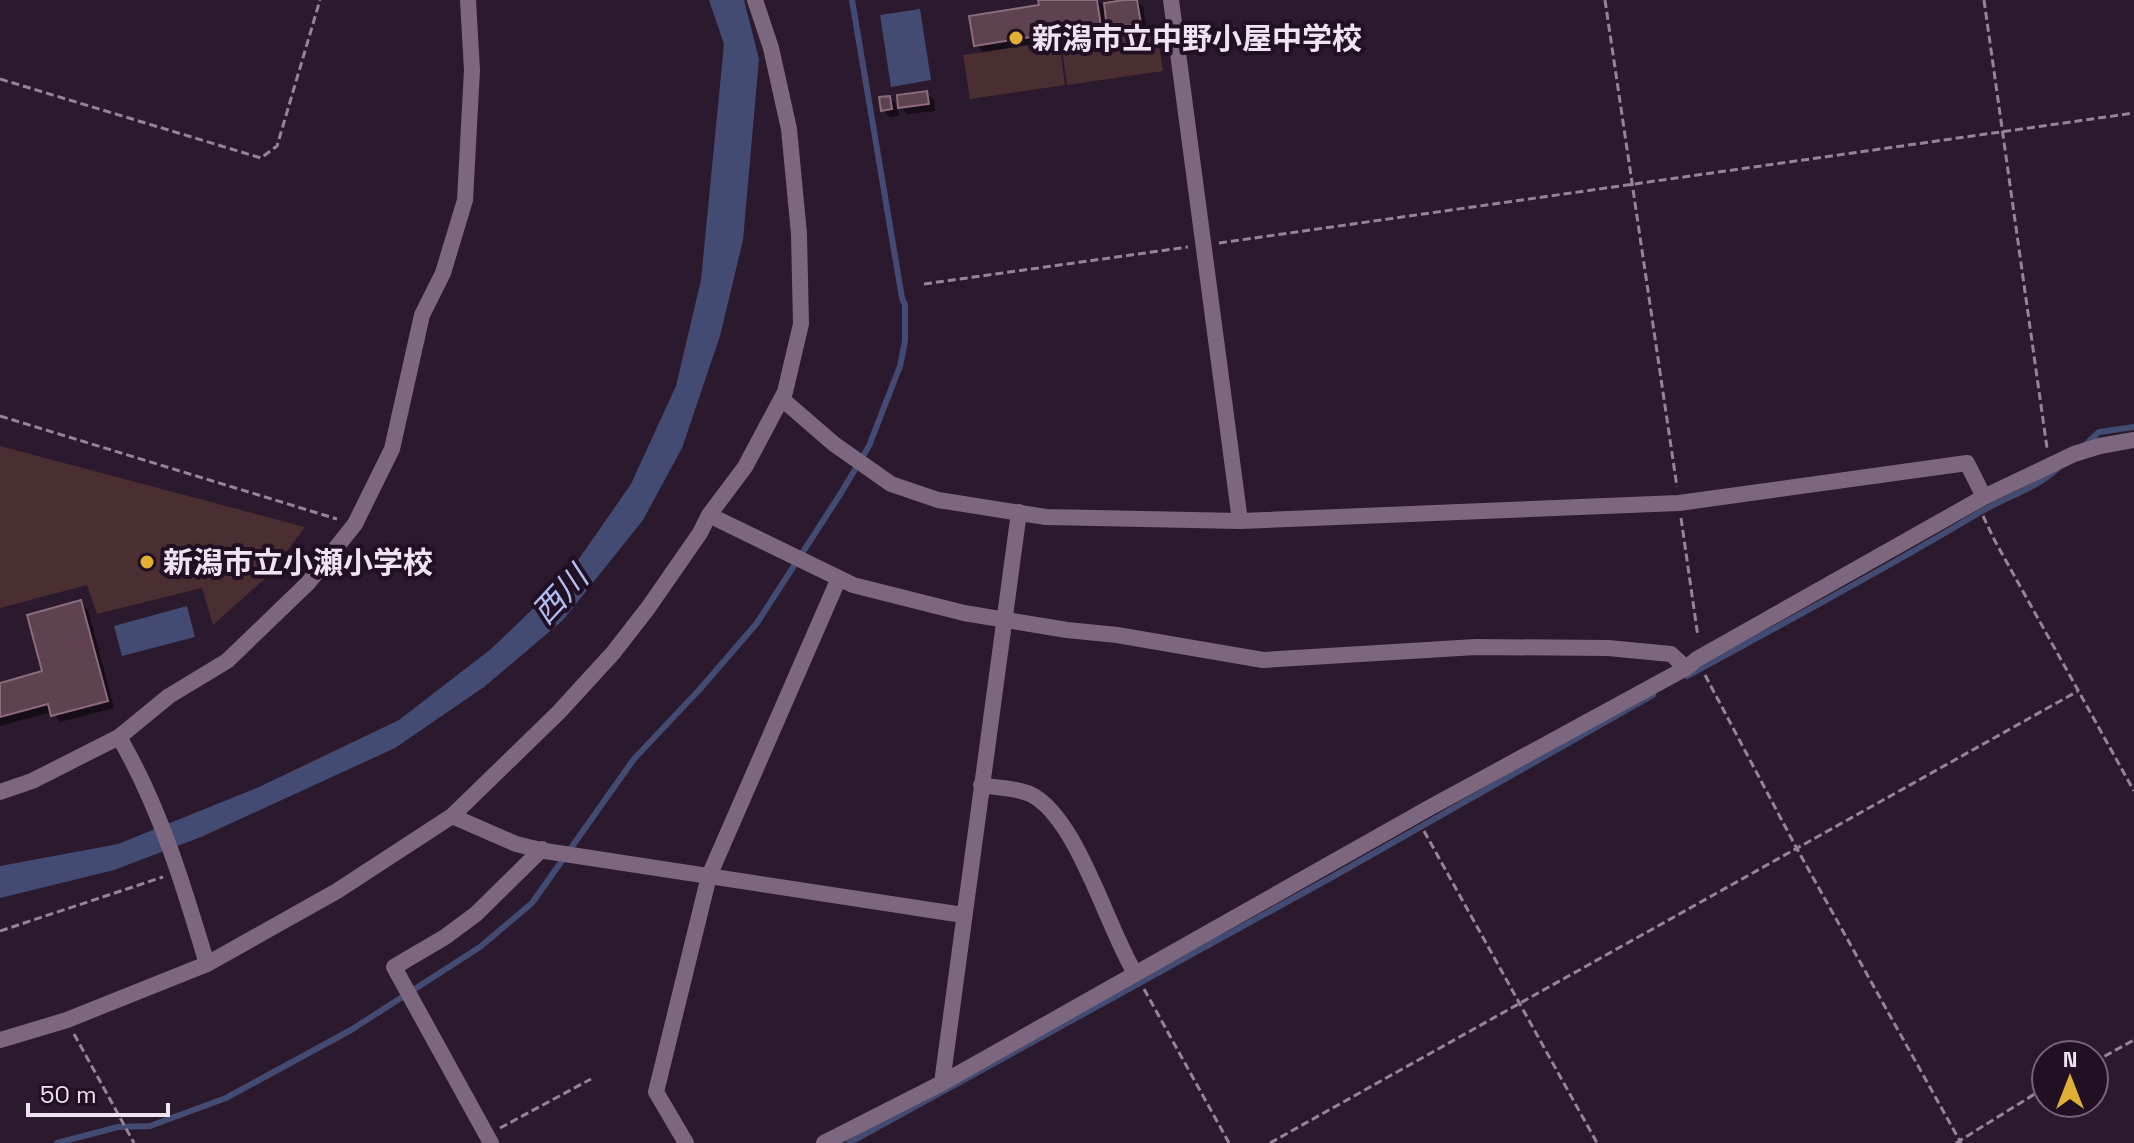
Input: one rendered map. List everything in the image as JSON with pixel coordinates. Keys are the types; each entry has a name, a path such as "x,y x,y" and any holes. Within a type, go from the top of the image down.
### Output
{"street":[{"path":"0,792 32,781 119,737 169,696 227,661 308,583 355,524 392,449 422,315 443,273 465,200 472,70 468,0"},
{"path":"0,1040 67,1020 207,964 337,891 452,816 559,712 613,653 683,558 709,515 745,467 782,399 801,324 799,234 789,129 771,48 755,0"},
{"path":"1171,0 1240,521"},
{"path":"782,399 834,444 891,484 938,500 1046,517 1240,521 1679,503 1967,463 1981,499"},
{"path":"824,1143 942,1083 1981,499 2074,454 2134,440"},
{"path":"942,1083 1019,512"},
{"path":"709,515 853,585 964,613 1263,660 1476,647 1608,648 1671,654 1691,664"},
{"path":"686,1143 656,1092 709,876 839,578"},
{"path":"119,737 177,868 207,964"},
{"path":"981,785 1030,794 1058,818 1135,973"},
{"path":"452,816 516,844 963,915"},
{"path":"489,1139 394,967 445,937 476,914 542,849"}],"path":[{"path":"0,79 261,158 277,146 320,0"},
{"path":"1605,0 1699,640 1691,664 1959,1142 2030,1097"},
{"path":"1984,0 2050,466"},
{"path":"924,284 2134,113"},
{"path":"0,416 355,524"},
{"path":"1981,499 1995,541 2134,791"},
{"path":"1270,1143 2078,691"},
{"path":"1416,815 1597,1143"},
{"path":"0,931 169,875 177,868"},
{"path":"1135,973 1229,1143"},
{"path":"67,1020 134,1143"},
{"path":"2110,1053 2134,1040"},
{"path":"489,1139 591,1079"}],"shaded area":[{"path":"1156,26 1163,71 1067,85 1061,40"},
{"path":"1059,41 1065,85 970,99 963,55"},
{"path":"0,446 305,527 269,575 213,625 202,588 97,614 87,585 0,608"}],"water":[{"name":"西川","path":"709,0 744,0 759,59 743,240 720,336 682,448 643,520 563,620 484,687 395,748 201,837 114,870 0,898 0,866 118,844 259,787 399,720 491,649 567,576 631,484 676,386 701,280 724,44"},
{"path":"920,9 931,80 891,87 880,15"},
{"path":"187,606 195,637 122,656 114,626"}],"building":[{"path":"1038,0 1097,0 1101,26 974,46 969,16 1039,5"},
{"path":"1137,0 1141,24 1107,29 1104,3"},
{"path":"927,91 929,104 898,108 897,95"},
{"path":"890,96 892,109 881,111 879,97"},
{"path":"81,600 108,701 51,716 48,704 0,717 0,683 42,671 27,615"}],"waterway":[{"path":"57,1143 118,1127 150,1126 226,1098 351,1030 480,947 532,903 634,759 757,623 869,446 900,366 905,341 905,305 852,0"},
{"path":"2084,446 2099,432 2134,427"},
{"path":"1687,676 2039,482 2057,469"},
{"path":"849,1143 1334,876 1653,695"}],"place":[{"name":"新潟市立中野小屋中学校","path":"1016,38"},
{"name":"新潟市立小瀬小学校","path":"147,562"}]}
